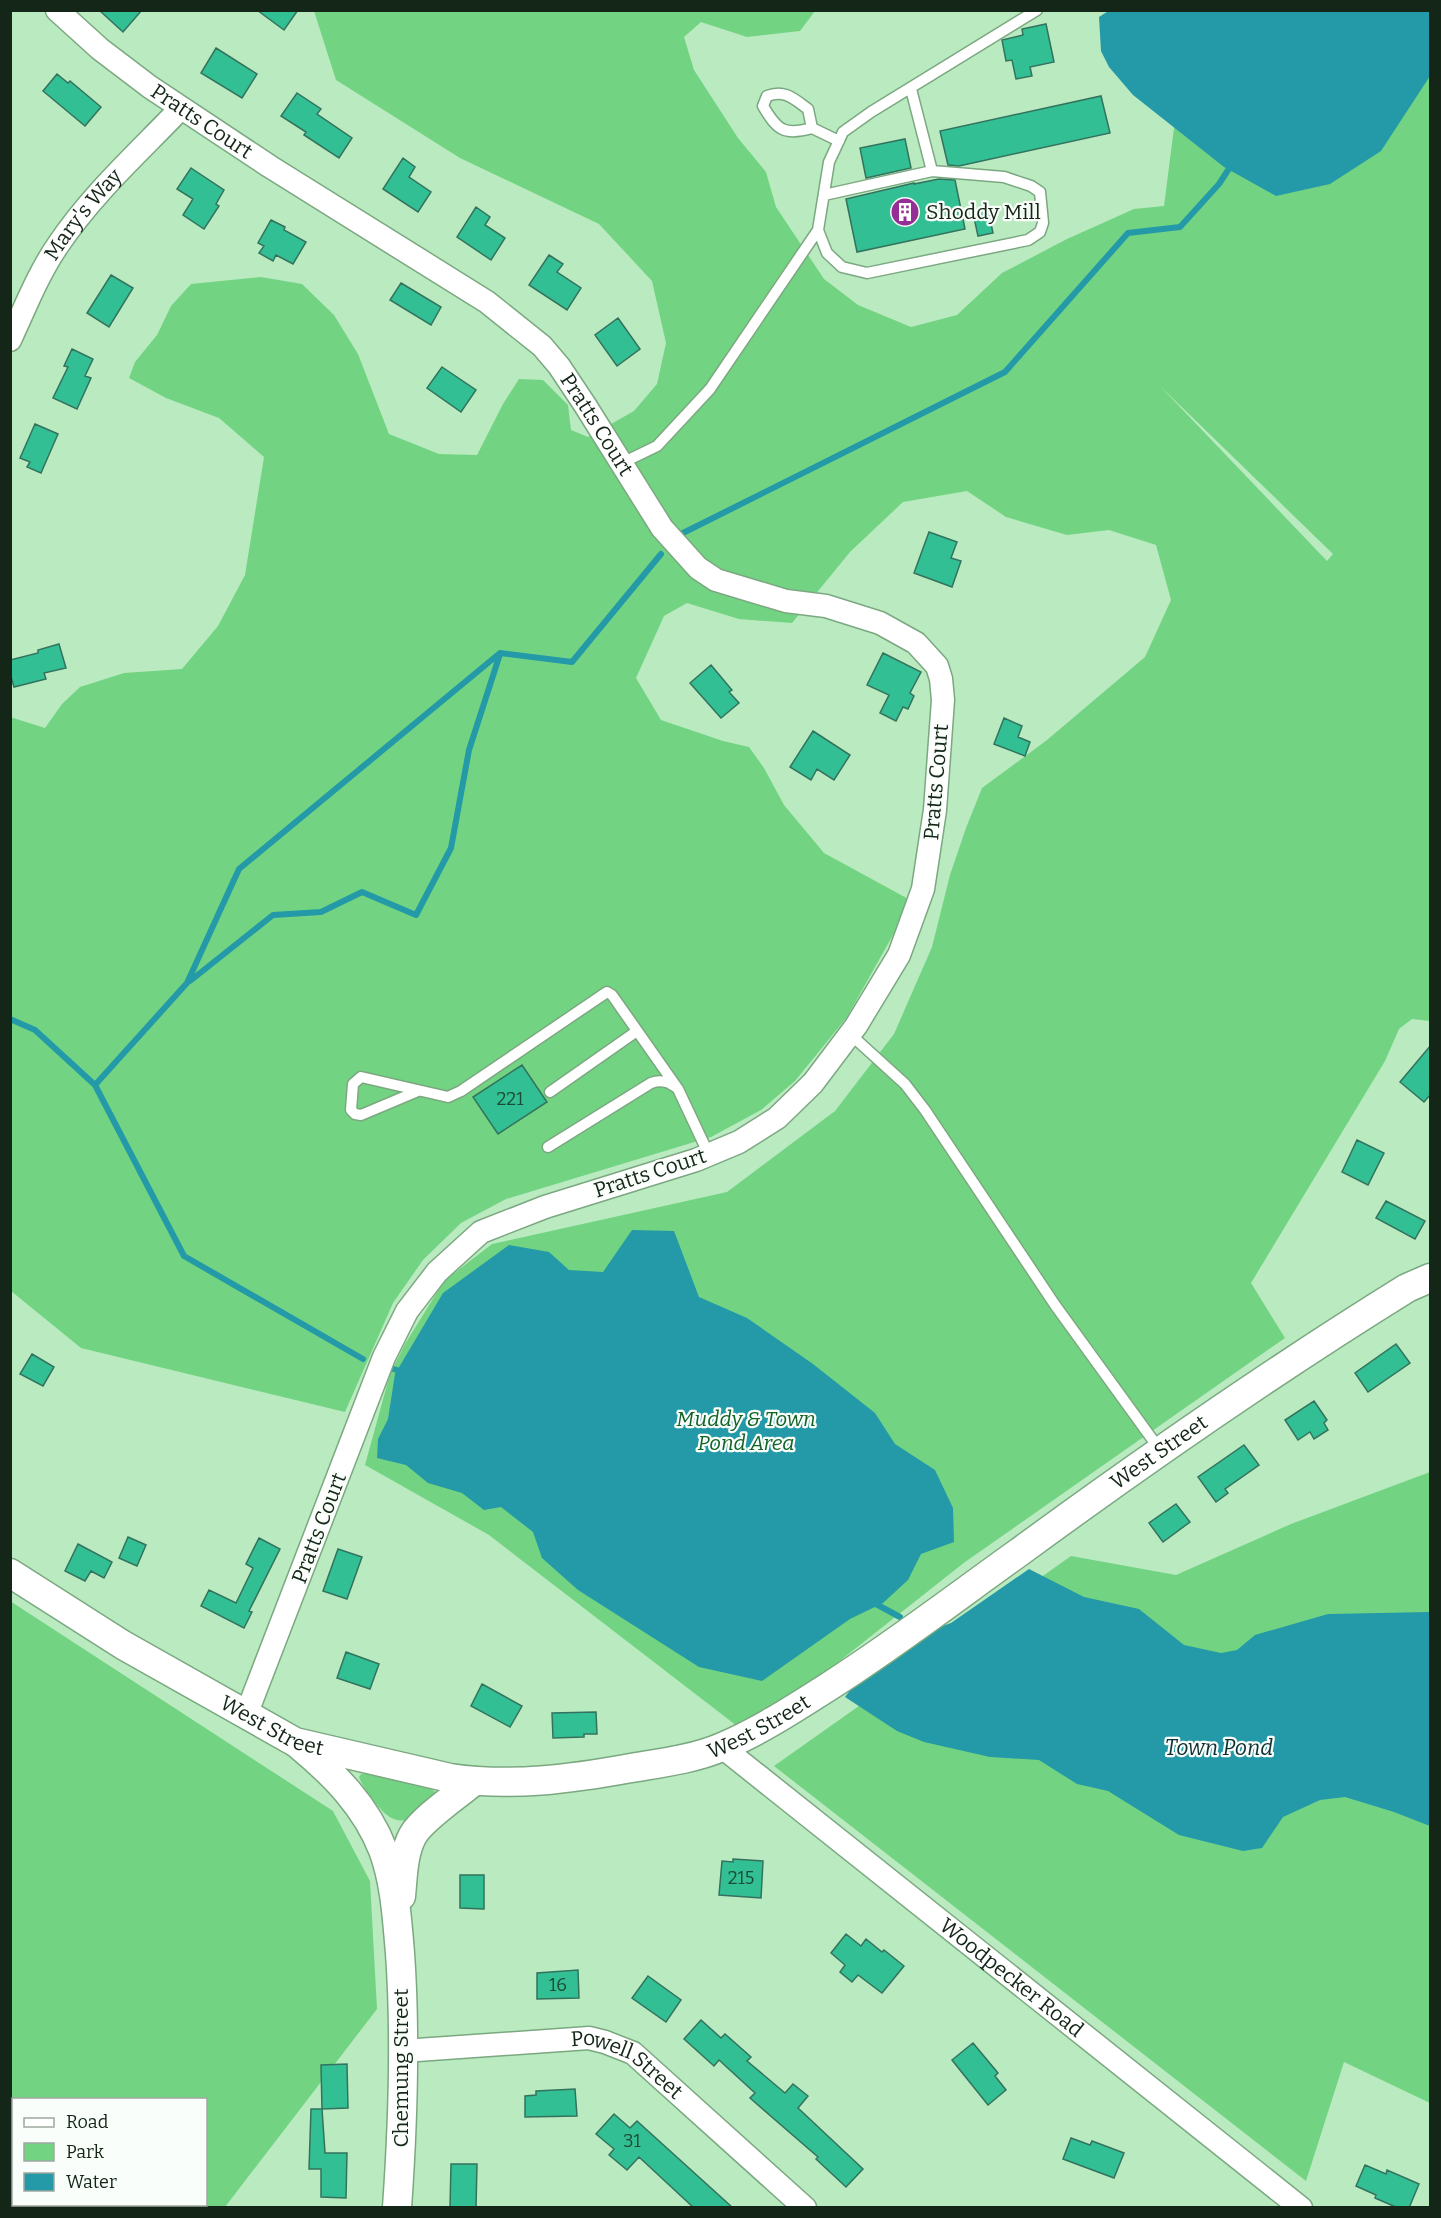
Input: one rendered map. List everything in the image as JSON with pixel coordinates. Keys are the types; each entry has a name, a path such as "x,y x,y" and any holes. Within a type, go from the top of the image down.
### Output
{"street":[{"name":"Pratts Court","path":"57,10 100,49 182,108 269,166 486,302 542,346 559,366 662,528 698,568 716,580 786,601 826,606 880,623 916,643 937,666 943,700 935,810 924,884 899,955 850,1034 813,1083 777,1118 739,1142 709,1155 545,1207 481,1232 437,1272 407,1311 384,1357 246,1715"},
{"name":"Mary's Way","path":"10,340 35,284 63,238 88,206 182,108"},
{"name":"West Street","path":"10,1573 123,1645 295,1742 450,1778 474,1781 522,1782 584,1776 664,1763 722,1747 798,1706 875,1657 1160,1450 1310,1349 1407,1288 1431,1278"},
{"name":"Chemung Street","path":"295,1742 334,1777 357,1803 382,1849 389,1869 398,1928 403,2051 401,2152 397,2208"},
{"name":"Woodpecker Road","path":"722,1747 1301,2208"},
{"name":"Chemung Street","path":"398,1928 404,1869 414,1834 474,1781"},
{"name":"Powell Street","path":"403,2051 589,2038 620,2047 633,2053 805,2208"}],"lane":[{"path":"622,463 657,446 710,389 818,230 829,162 843,132 871,112 1037,10"},
{"path":"911,88 932,171"},
{"path":"812,128 808,109 784,93 767,96 763,106 773,123 786,132 798,132 812,128 839,141"},
{"path":"818,230 827,253 842,267 867,273 1028,240 1040,232 1043,223 1040,192 1031,186 1004,177 932,171 824,195"},
{"path":"418,1091 361,1115 351,1110 353,1084 361,1077 448,1097 607,992 612,995 678,1089 709,1155"},
{"path":"550,1092 638,1031"},
{"path":"850,1034 905,1084 926,1110 1055,1305 1160,1450"},
{"path":"548,1147 651,1083 668,1082 678,1089"}],"green space":[{"name":"Muddy & Town Pond Area","path":"314,11 815,11 800,31 747,37 701,22 684,37 694,70 738,138 766,172 776,207 824,279 858,305 911,327 957,315 1002,273 1067,239 1134,209 1164,206 1189,11 1430,11 1430,1021 1412,1019 1399,1029 1385,1061 1251,1283 1285,1338 965,1562 813,1682 737,1726 489,1535 365,1465 390,1374 405,1344 444,1281 492,1244 727,1192 835,1111 894,1034 932,947 950,875 982,788 1047,740 1145,657 1171,600 1156,545 1109,530 1067,535 1006,517 967,491 903,502 850,552 792,623 739,619 687,603 664,616 636,678 661,720 723,741 749,747 764,768 784,805 824,853 912,901 847,1017 795,1081 761,1110 711,1137 506,1199 461,1223 423,1260 393,1303 345,1412 81,1348 11,1291 10,717 45,728 62,704 80,687 124,673 182,669 218,626 245,575 264,457 219,418 166,398 129,378 135,362 157,335 171,306 191,284 261,277 302,284 334,315 358,354 389,434 439,454 477,455 503,404 519,379 543,380 568,405 571,430 588,437 634,411 657,384 666,343 652,281 599,224 460,158 336,80","holes":["1160,386 1333,554 1327,561"]},
{"path":"1430,1472 1430,2103 1344,2062 1306,2181 774,1766 1071,1556 1176,1575 1291,1524"},
{"path":"10,1601 333,1811 370,1881 377,2009 225,2207 11,2207"},
{"path":"361,1774 430,1788 438,1794 410,1820 395,1819 384,1812 371,1798 359,1777"}],"water":[{"path":"1110,10 1430,11 1430,76 1381,151 1330,184 1276,196 1224,167 1133,95 1109,67 1101,51 1099,17"},
{"path":"632,1230 674,1231 699,1297 747,1318 813,1364 875,1413 895,1444 935,1470 953,1508 954,1542 921,1554 908,1580 883,1603 850,1619 762,1681 699,1667 578,1590 542,1558 533,1532 501,1507 484,1510 462,1493 428,1483 406,1465 377,1458 378,1439 388,1419 395,1374 443,1293 509,1245 549,1252 569,1270 603,1272"},
{"name":"Town Pond","path":"1029,1569 1084,1597 1139,1609 1184,1645 1221,1653 1237,1650 1255,1635 1328,1614 1430,1612 1430,1826 1345,1797 1320,1800 1283,1817 1262,1848 1243,1851 1179,1835 1108,1791 1077,1784 1039,1760 990,1757 924,1742 897,1731 845,1697 858,1680 915,1636 951,1623"}],"building":[{"path":"99,10 142,10 123,32"},
{"path":"257,10 298,10 284,30"},
{"path":"1046,24 1054,62 1030,67 1032,76 1016,79 1012,60 1006,61 1002,40 1023,35 1022,29"},
{"path":"216,48 257,74 242,98 201,73"},
{"path":"57,74 68,83 70,81 101,107 85,126 43,91"},
{"path":"297,93 321,109 317,114 352,138 339,158 304,135 306,132 281,116"},
{"path":"1101,96 1110,133 959,166 948,165 940,131"},
{"path":"905,139 911,168 866,178 860,148"},
{"path":"403,158 415,167 409,177 431,192 418,212 383,189"},
{"path":"191,168 224,190 216,204 219,206 204,229 183,215 193,199 177,189"},
{"name":"Shoddy Mill","path":"939,179 955,180 965,229 857,252 846,199"},
{"path":"476,207 490,217 485,225 505,238 491,260 457,237"},
{"path":"988,210 993,233 978,236 973,213"},
{"path":"271,220 306,242 293,264 276,255 273,261 259,253 264,246 258,243"},
{"path":"549,255 563,264 557,272 581,288 567,310 529,285"},
{"path":"111,275 133,288 109,327 87,313"},
{"path":"401,283 441,307 431,325 390,300"},
{"path":"618,318 640,349 617,366 595,335"},
{"path":"72,349 93,359 85,376 91,378 77,409 53,398 68,367 64,366"},
{"path":"442,367 476,390 461,412 427,388"},
{"path":"35,424 58,434 41,473 27,467 30,462 20,458"},
{"path":"929,532 957,542 951,558 961,561 952,587 914,573"},
{"path":"59,644 66,668 44,673 46,679 14,687 10,673 10,660 38,653 38,650"},
{"path":"883,653 921,672 910,693 914,696 908,709 903,707 896,721 880,713 889,695 867,685"},
{"path":"711,665 732,690 729,692 739,703 721,718 690,683"},
{"path":"1004,718 1022,726 1018,737 1030,742 1025,756 994,744"},
{"path":"813,731 850,755 834,780 817,769 811,780 790,767"},
{"path":"1431,1045 1431,1094 1424,1102 1400,1082"},
{"path":"522,1065 547,1102 498,1134 473,1097"},
{"path":"1357,1140 1384,1153 1368,1185 1342,1172"},
{"path":"1386,1201 1425,1221 1415,1239 1376,1218"},
{"path":"1396,1344 1410,1363 1368,1392 1355,1373"},
{"path":"32,1354 54,1367 43,1386 20,1374"},
{"path":"1314,1401 1327,1420 1324,1423 1328,1430 1314,1439 1310,1432 1298,1440 1285,1420"},
{"path":"1244,1445 1259,1465 1225,1489 1228,1493 1216,1502 1198,1477"},
{"path":"1176,1504 1190,1522 1163,1542 1149,1523"},
{"path":"128,1537 146,1545 137,1566 119,1558"},
{"path":"259,1538 280,1549 249,1611 252,1612 244,1628 201,1606 209,1590 236,1603 253,1568 246,1564"},
{"path":"78,1544 112,1562 104,1578 91,1571 85,1581 65,1571"},
{"path":"338,1549 362,1557 347,1599 323,1591"},
{"path":"346,1652 379,1664 370,1689 337,1678"},
{"path":"482,1684 522,1706 510,1727 471,1706"},
{"path":"596,1712 597,1734 584,1734 584,1737 553,1738 552,1713"},
{"path":"733,1859 763,1861 761,1898 719,1895 722,1861 733,1862"},
{"path":"460,1875 484,1875 484,1909 460,1908"},
{"path":"846,1934 861,1946 866,1939 904,1966 882,1993 858,1975 852,1982 840,1972 845,1965 831,1953"},
{"path":"578,1970 579,1998 537,1999 537,1973"},
{"path":"648,1976 681,2000 666,2022 632,1998"},
{"path":"701,2020 721,2038 725,2034 751,2057 747,2061 785,2093 793,2084 808,2096 798,2108 863,2169 846,2187 816,2159 818,2157 750,2098 755,2093 719,2060 714,2066 684,2039"},
{"path":"973,2043 998,2073 995,2076 1006,2090 988,2105 952,2060"},
{"path":"347,2064 348,2108 322,2109 321,2065"},
{"path":"575,2089 577,2116 525,2117 525,2096 536,2095 536,2091"},
{"path":"311,2109 322,2109 325,2153 347,2153 346,2198 321,2197 321,2169 309,2169"},
{"path":"614,2114 630,2128 637,2121 733,2208 694,2208 639,2157 627,2170 609,2155 614,2149 596,2134"},
{"path":"1071,2138 1090,2145 1092,2141 1124,2153 1114,2178 1063,2159"},
{"path":"451,2164 477,2164 476,2208 450,2208"},
{"path":"1365,2165 1386,2174 1387,2170 1419,2184 1409,2208 1398,2208 1375,2198 1376,2195 1356,2186"}],"waterway":[{"path":"681,534 1005,372 1128,233 1180,227 1219,184 1232,164"},
{"path":"95,1085 187,983 239,869 500,653 572,662 661,554"},
{"path":"190,981 273,915 321,912 362,892 416,915 451,848 469,750 500,654"},
{"path":"10,1019 35,1030 95,1085 184,1256 363,1359"},
{"path":"391,1368 405,1373"},
{"path":"874,1603 900,1617"}],"place":[{"name":"Shoddy Mill","path":"905,212"}]}
